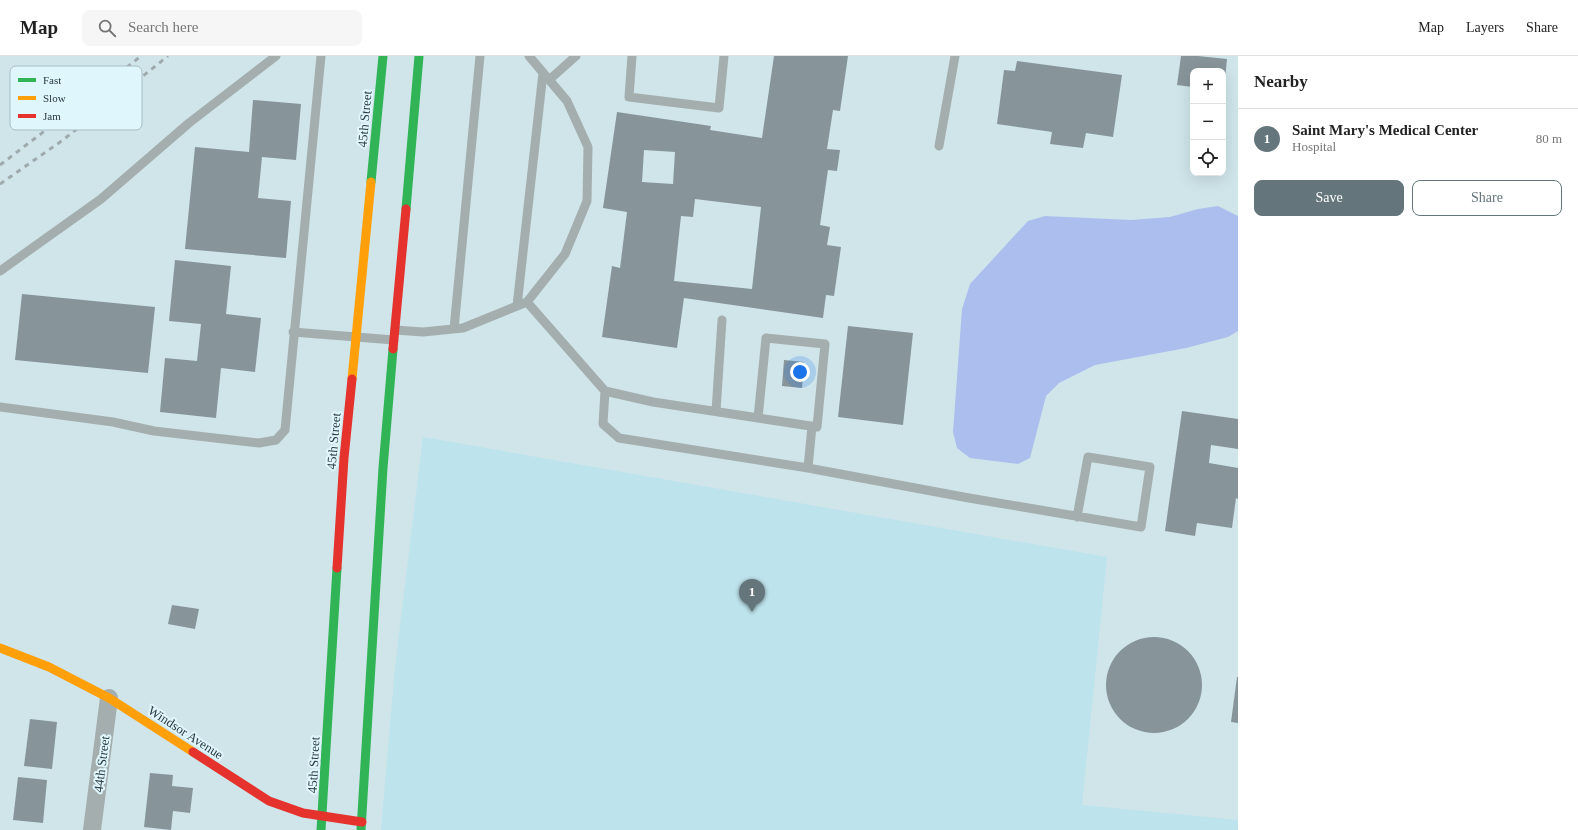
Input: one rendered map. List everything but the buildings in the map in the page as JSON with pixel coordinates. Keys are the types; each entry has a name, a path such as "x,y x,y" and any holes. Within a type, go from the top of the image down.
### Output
{"main road":[{"name":"45th Street","path":"322,830 344,458 383,56"},
{"path":"361,826 383,468 419,56"},
{"name":"Windsor Avenue","path":"0,648 49,667 109,698 269,801 288,810 361,826"}],"street":[{"name":"44th Street","path":"92,830 109,698"}],"lane":[{"path":"0,271 101,199 189,123 276,56"},
{"path":"0,407 113,422 154,431 259,443 276,440 285,430 321,56"},
{"path":"454,329 480,56"},
{"path":"395,330 423,332 463,328 527,302 565,254 587,201 588,147 567,101 529,56"},
{"path":"550,80 576,56"},
{"path":"632,56 629,97 719,108 724,56"},
{"path":"939,146 955,56"},
{"path":"517,306 543,73"},
{"path":"527,302 605,391 653,402 817,427 825,344 766,338 758,418"},
{"path":"716,411 722,320"},
{"path":"294,332 394,340"},
{"path":"605,391 603,424 619,438 808,468 969,498 1077,517 1141,528 1150,467 1088,457 1077,517"},
{"path":"808,468 812,426"}],"shaded area":[{"path":"423,437 1107,557 1082,805 1238,820 1238,830 381,830 395,667"}],"water":[{"path":"1218,206 1238,216 1238,331 1228,337 1186,348 1095,365 1059,383 1046,396 1030,458 1018,464 970,458 957,448 953,432 962,309 970,284 1028,221 1045,216 1131,220 1170,217 1198,209"}],"railway":[{"path":"128,66 141,56"},
{"path":"142,77 168,56"},
{"path":"0,165 46,130"},
{"path":"0,184 76,130"}],"traffic: fast":[{"path":"371,182 383,56"},
{"path":"406,209 419,56"},
{"path":"361,830 383,468 393,349"},
{"path":"321,830 337,568"}],"traffic: slow":[{"path":"352,379 371,182"},
{"path":"0,648 49,667 109,698 193,752"}],"traffic: jam":[{"path":"393,349 406,209"},
{"path":"337,568 344,458 352,379"},
{"path":"193,752 269,801 303,813 362,822"}],"place":[{"name":"Saint Mary's Medical Center","path":"752,612"}]}
